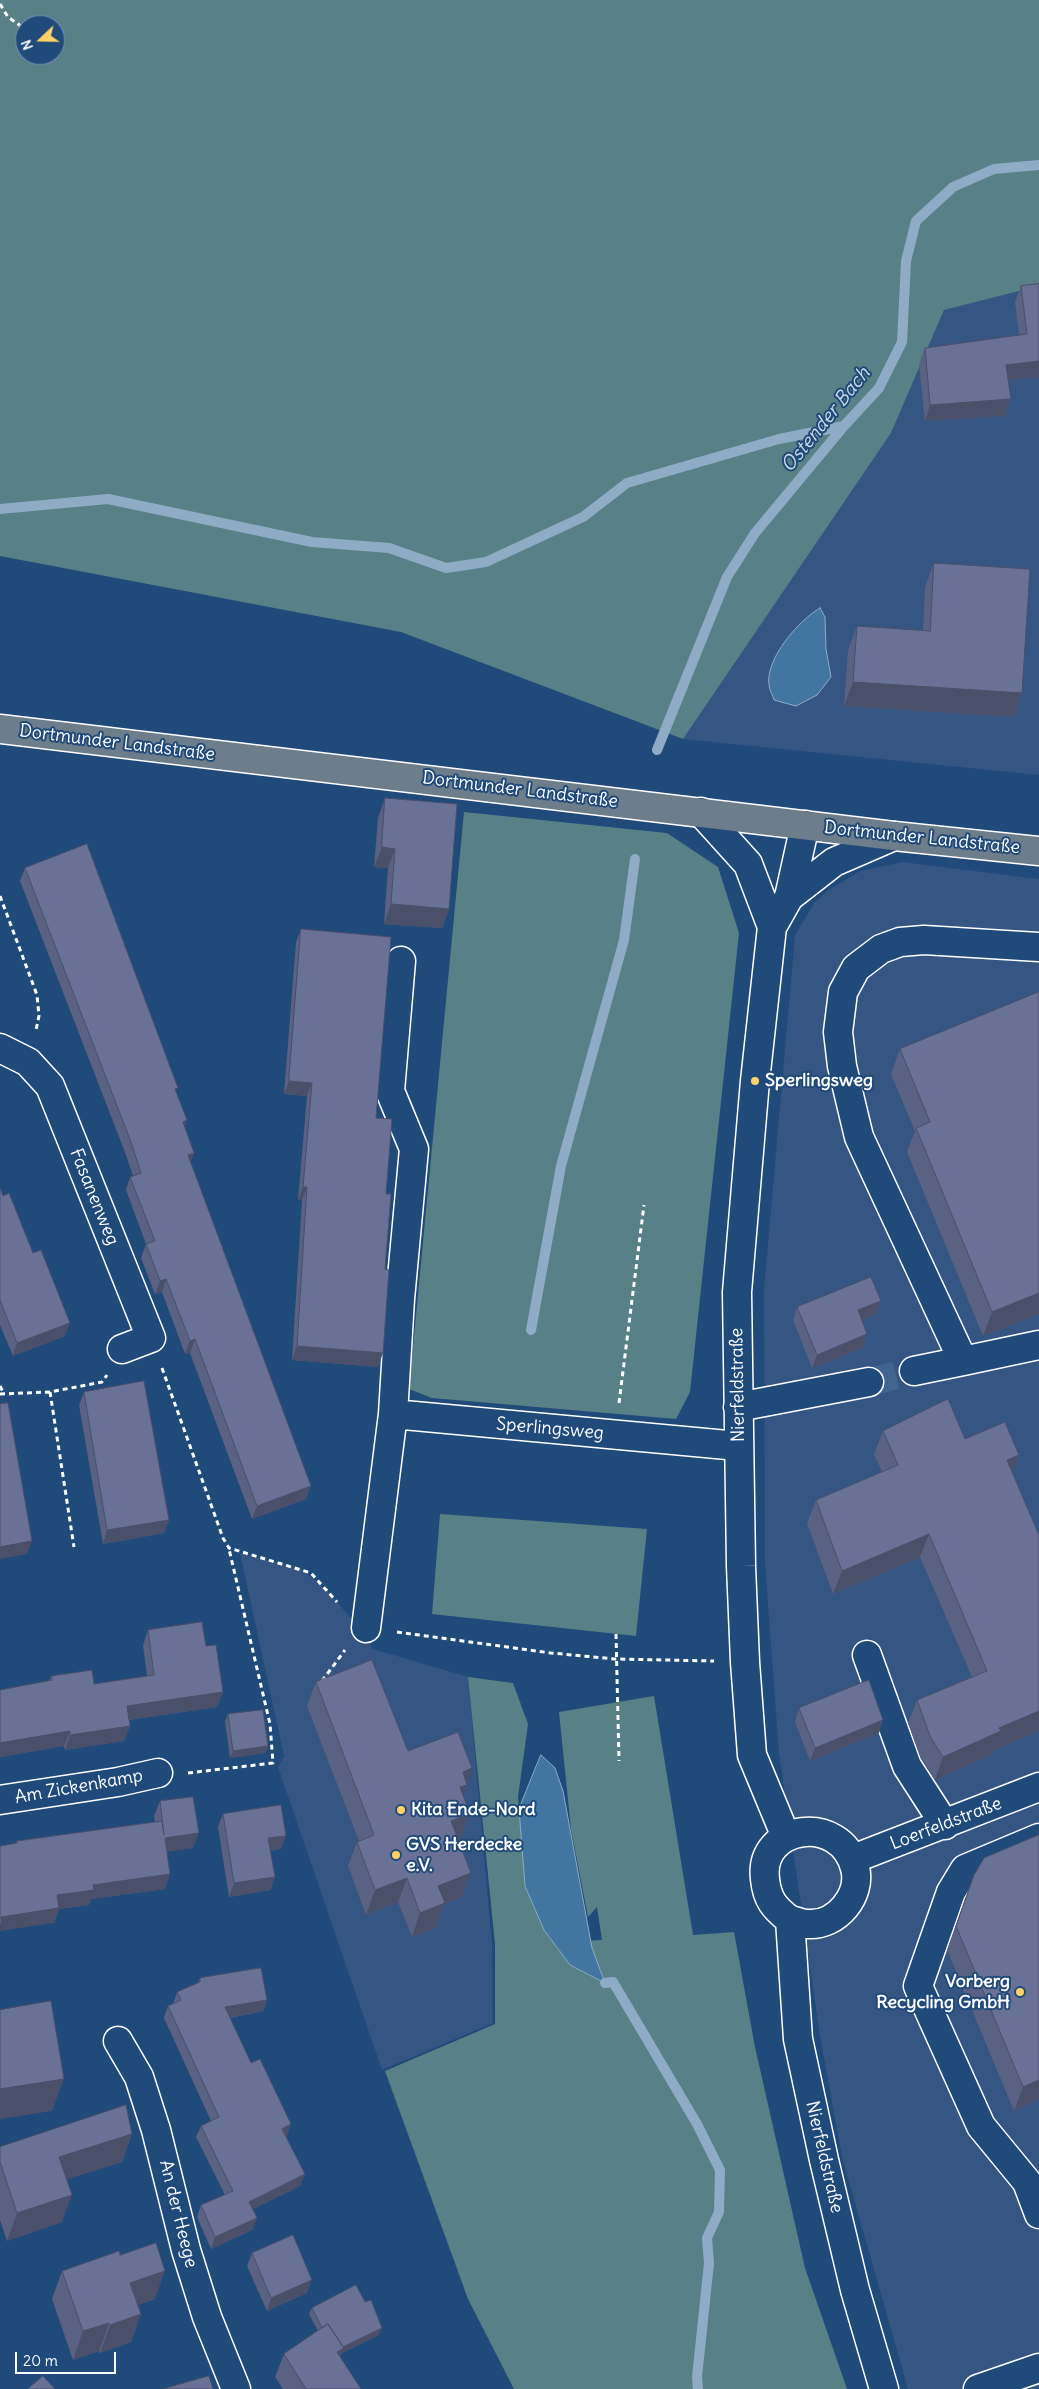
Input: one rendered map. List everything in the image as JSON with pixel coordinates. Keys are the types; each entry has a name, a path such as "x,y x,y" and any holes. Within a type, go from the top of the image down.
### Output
{"main road":[{"name":"Dortmunder Landstraße","path":"0,730 894,836 1039,851"}],"street":[{"name":"Nierfeldstraße","path":"701,812 748,864 772,927"},
{"name":"Nierfeldstraße","path":"786,1837 752,1755 744,1662 738,1446 737,1292 755,1081 772,927 789,897 805,825"},
{"name":"Nierfeldstraße","path":"789,897 834,862 894,836"},
{"path":"963,1361 859,1137 842,1066 838,1032 843,992 856,968 881,949 900,942 924,940 1039,947"},
{"path":"366,1628 393,1414 400,1299 414,1148 390,1091 401,961"},
{"name":"Fasanenweg","path":"0,1048 28,1062 50,1086 151,1338 122,1349"},
{"path":"914,1371 1039,1345"},
{"path":"738,1407 868,1382"},
{"name":"Sperlingsweg","path":"393,1414 738,1446"},
{"path":"867,1655 907,1766 945,1825"},
{"name":"Am Zickenkamp","path":"0,1800 118,1782 158,1773"},
{"name":"Loerfeldstraße","path":"853,1859 945,1825 1039,1787"},
{"path":"802,1831 820,1832 839,1841 853,1859 857,1874 855,1888 845,1908 832,1919 809,1924 790,1920 776,1910 767,1895 764,1871 772,1849 786,1837 802,1831"},
{"path":"1039,1838 965,1869 951,1892 918,1986 981,2126 1027,2182 1039,2214"},
{"name":"Nierfeldstraße","path":"790,1920 798,2039 846,2253 884,2389"},
{"name":"An der Heege","path":"118,2041 139,2077 156,2130 193,2275 206,2317 236,2389"},
{"path":"978,2389 1039,2368"}],"path":[{"path":"0,4 8,17 15,22"},
{"path":"0,896 37,995 39,1016 28,1062"},
{"path":"615,1435 644,1205"},
{"path":"0,1386 2,1394 50,1392 102,1382 122,1349"},
{"path":"50,1392 74,1547"},
{"path":"158,1773 202,1773 273,1763 270,1724 229,1548"},
{"path":"318,1687 352,1642 366,1628"},
{"path":"616,1634 618,1761"}],"shaded area":[{"path":"1039,286 1039,775 683,739 891,433 944,310"},
{"path":"820,608 825,617 826,649 831,677 817,695 796,706 774,700 769,687 769,675 778,652 803,621"},
{"path":"902,862 1039,879 1039,2389 908,2389 842,2157 820,2036 779,1753 765,1564 764,1290 795,935 815,902 830,889 860,871"},
{"name":"GVS Herdecke e.V.","path":"240,1553 300,1568 328,1591 364,1634 373,1649 468,1677 492,1944 493,2023 382,2070 278,1767 284,1756"},
{"path":"541,1755 555,1768 563,1791 592,1948 605,1983 570,1965 544,1930 525,1886 519,1809"}],"green space":[{"path":"0,0 1039,0 1039,286 944,310 891,433 683,739 401,632 0,556"},
{"path":"464,812 667,833 718,867 739,933 690,1392 676,1419 432,1398 409,1389"},
{"path":"440,1514 647,1529 636,1636 432,1614"},
{"path":"468,1677 513,1683 528,1724 518,1797 525,1886 544,1930 570,1965 603,1982 580,1941 602,1940 597,1907 588,1917 571,1829 559,1712 654,1696 693,1935 734,1932 755,2047 805,2268 847,2389 514,2389 468,2299 385,2071 495,2024 495,1944"}],"building":[{"path":"1039,284 1039,361 1006,365 1011,399 930,405 925,348 1027,334 1021,286"},
{"path":"934,563 1030,569 1022,693 853,682 857,626 930,631"},
{"path":"385,798 457,804 449,909 391,904 395,849 382,847"},
{"path":"87,844 178,1088 175,1089 187,1120 183,1122 194,1153 188,1155 311,1486 257,1506 195,1339 190,1341 166,1279 160,1281 146,1244 155,1241 130,1177 141,1173 131,1142 25,868"},
{"path":"301,929 391,937 376,1118 392,1119 386,1194 391,1194 385,1269 389,1270 383,1353 297,1346 307,1187 303,1187 312,1083 289,1081"},
{"path":"1039,992 1039,1293 992,1312 916,1128 930,1122 900,1049"},
{"path":"0,1188 3,1196 9,1193 33,1253 41,1250 70,1323 17,1343 0,1300"},
{"path":"871,1277 881,1301 858,1310 867,1334 817,1355 797,1307"},
{"path":"144,1381 169,1520 107,1530 84,1392"},
{"path":"948,1399 965,1439 1005,1422 1019,1455 1007,1460 1039,1535 1039,1711 999,1728 1001,1731 943,1757 930,1736 917,1700 987,1671 929,1534 842,1571 816,1500 898,1465 883,1431"},
{"path":"8,1403 32,1541 0,1547 0,1404"},
{"path":"202,1622 206,1646 216,1645 223,1692 127,1706 130,1726 70,1735 70,1731 0,1743 0,1690 52,1680 51,1676 92,1670 94,1684 154,1675 148,1630"},
{"name":"Kita Ende-Nord","path":"372,1660 408,1751 458,1732 472,1768 463,1772 467,1785 460,1787 470,1814 451,1821 471,1873 438,1886 445,1903 420,1913 407,1878 375,1890 357,1842 374,1835 316,1682"},
{"path":"869,1680 883,1720 815,1748 799,1708"},
{"path":"263,1710 268,1746 233,1751 228,1714"},
{"path":"193,1797 199,1833 165,1838 170,1874 93,1885 94,1890 57,1895 59,1908 1,1917 2,1924 0,1925 0,1846 17,1843 17,1841 162,1821 164,1835 160,1801"},
{"path":"281,1805 286,1836 268,1838 275,1877 234,1883 223,1814"},
{"name":"Vorberg Recycling GmbH","path":"1039,1835 1039,2080 1023,2087 956,1926 974,1875 984,1858"},
{"path":"261,1968 267,2000 225,2007 251,2063 260,2059 291,2124 282,2129 305,2174 249,2202 257,2218 215,2237 201,2205 233,2191 201,2126 219,2117 168,2006 181,2000 177,1992 200,1982 200,1978"},
{"path":"51,2001 64,2079 0,2089 0,2010"},
{"path":"126,2105 132,2134 59,2157 72,2195 17,2213 0,2162 0,2147"},
{"path":"293,2235 312,2280 271,2298 252,2253"},
{"path":"156,2243 165,2271 130,2283 141,2314 110,2325 109,2323 83,2331 62,2271 119,2251 120,2255"},
{"path":"356,2285 365,2302 371,2300 382,2328 343,2347 328,2324 322,2328 312,2308"},
{"path":"328,2324 344,2348 337,2352 361,2389 306,2389 284,2354"},
{"path":"43,2376 55,2389 28,2389"},
{"path":"209,2376 213,2389 163,2389"}],"waterway":[{"name":"Ostender Bach","path":"657,750 727,577 755,533 844,426 879,388 902,342 906,261 916,221 953,187 994,169 1039,165"},
{"path":"0,509 108,499 312,542 389,548 446,568 486,562 583,517 627,483 779,439 844,426"},
{"path":"531,1330 561,1166 624,940 635,859"},
{"path":"605,1983 613,1982 697,2124 720,2170 719,2212 707,2238 709,2263 697,2377 698,2389"}],"tunnel":[{"path":"869,1382 914,1371"}],"place":[{"name":"Sperlingsweg","path":"755,1081"},
{"name":"Kita Ende-Nord","path":"401,1810"},
{"name":"GVS Herdecke e.V.","path":"396,1855"},
{"name":"Vorberg Recycling GmbH","path":"1020,1992"}]}
